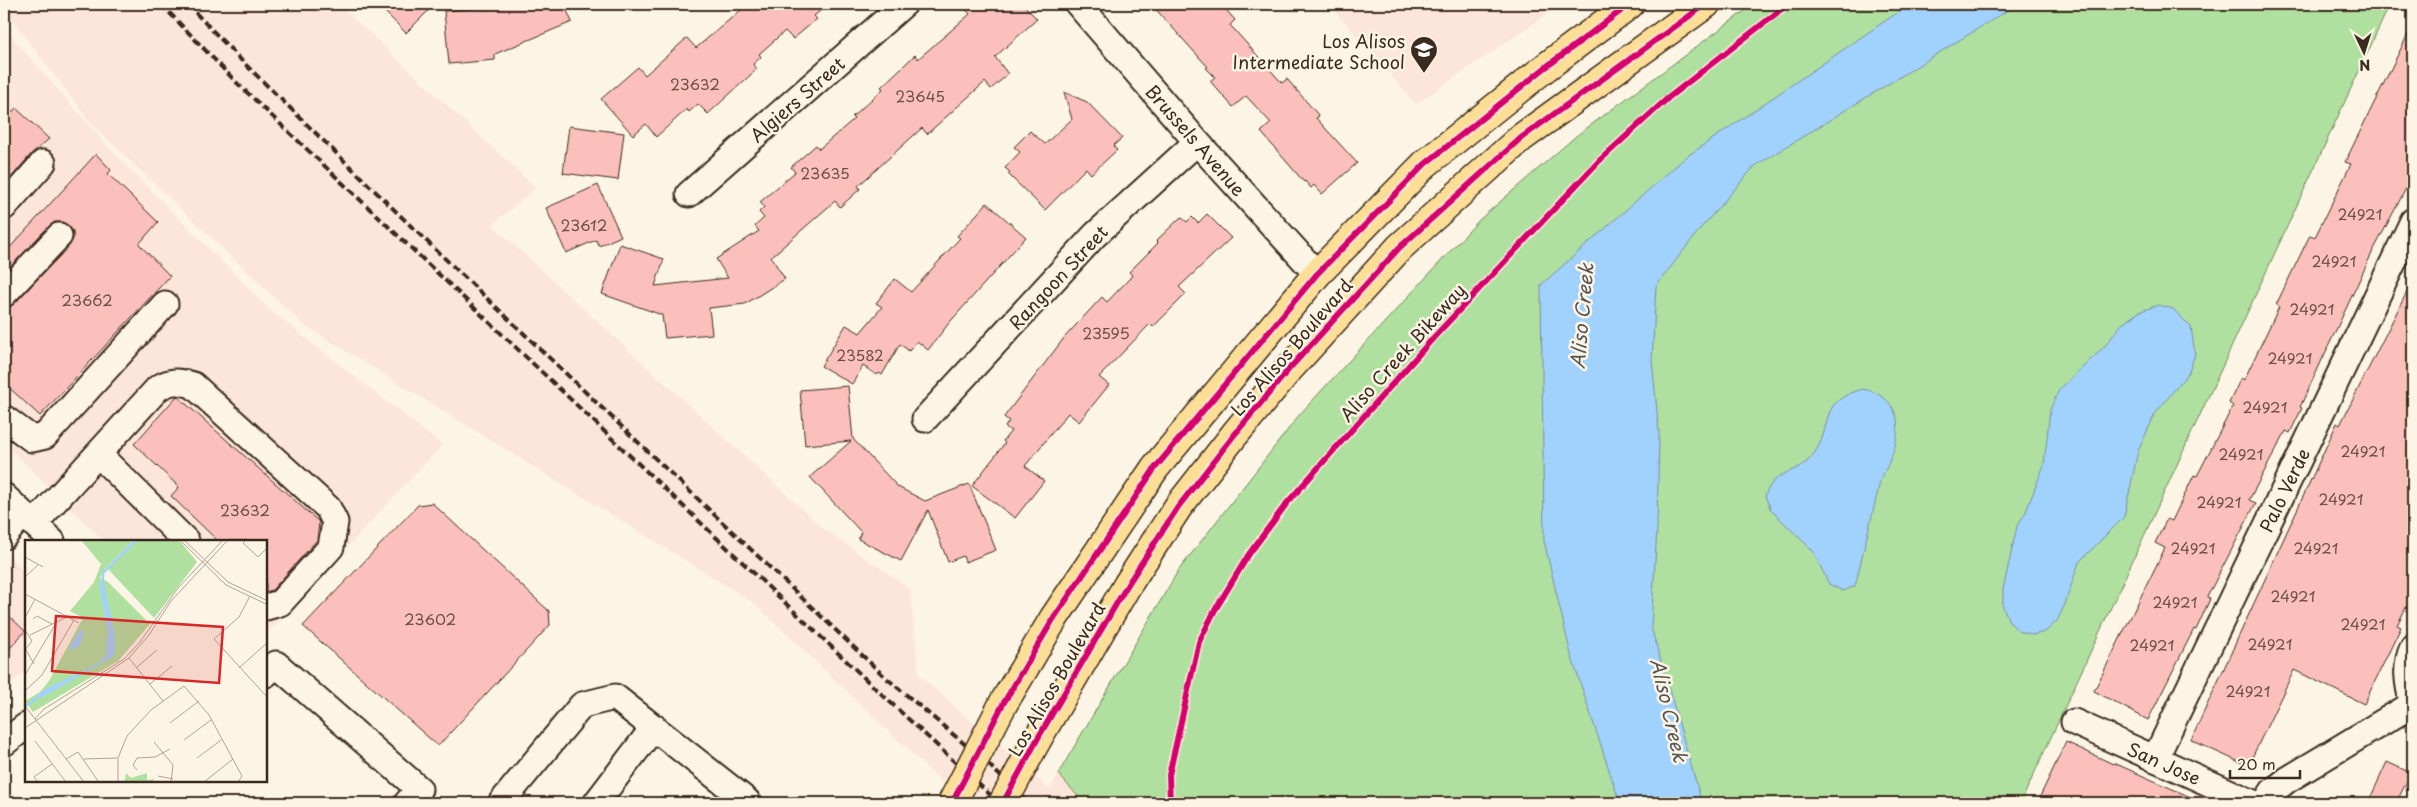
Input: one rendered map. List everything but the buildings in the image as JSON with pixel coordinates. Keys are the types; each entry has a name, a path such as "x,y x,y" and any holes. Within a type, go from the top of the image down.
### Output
{"main road":[{"name":"Los Alisos Boulevard","path":"952,803 1004,704 1054,618 1155,468 1317,274 1425,164 1546,67 1630,4"},
{"name":"Los Alisos Boulevard","path":"1003,803 1038,738 1128,584 1178,507 1289,369 1400,247 1521,138 1706,4"}],"street":[{"name":"Algiers Street","path":"689,194 904,4"},
{"name":"Brussels Avenue","path":"1078,4 1197,142 1317,274"},
{"name":"Rangoon Street","path":"926,419 1095,235 1197,142"},
{"path":"4,207 43,163"},
{"name":"Palo Verde","path":"2155,759 2413,221"},
{"path":"4,294 60,236"},
{"path":"4,418 32,439 45,436 165,304"},
{"path":"4,536 28,519 99,455 158,388 169,382 180,381 193,386 222,411 328,508 335,522 331,547 280,602 268,605"},
{"path":"99,455 185,540"},
{"path":"4,496 51,540"},
{"path":"2265,803 2273,791 2287,780 2413,704 2407,674 2409,655 2413,647"},
{"path":"268,672 276,664 419,790 407,803"},
{"path":"501,803 582,706 615,697 747,801 746,803"},
{"name":"San Jose","path":"2074,722 2254,803"},
{"path":"4,743 25,727"},
{"path":"596,803 654,727"}],"shaded area":[{"path":"4,4 338,4 536,188 492,225 825,530 910,589 919,675 1050,790 1058,774 1084,803 964,803 753,602 304,325 93,126 4,9"},
{"name":"Los Alisos Intermediate School","path":"1329,4 1562,4 1416,104"},
{"path":"4,21 16,42 111,150 272,312 442,445 268,631 268,540 103,540 4,443"},
{"path":"4,551 25,573 25,673 4,688"}],"green space":[{"path":"1754,4 2390,4 2022,800 2028,803 1084,803 1058,774 1178,571 1300,414 1479,220 1576,136"}],"water":[{"name":"Aliso Creek","path":"1910,4 2018,4 1755,166 1700,229 1656,286 1652,360 1659,432 1657,528 1651,627 1702,803 1620,803 1571,655 1544,541 1541,285 1686,157"},
{"path":"2158,305 2173,309 2191,327 2195,354 2189,372 2155,414 2138,451 2124,517 2079,562 2065,604 2057,621 2045,632 2033,635 2018,631 2009,621 2003,607 2003,590 2017,526 2025,514 2044,465 2050,410 2059,390 2104,347 2122,324 2139,312"},
{"path":"1863,389 1879,395 1889,403 1895,413 1897,438 1888,465 1881,478 1855,586 1843,591 1829,584 1813,551 1771,510 1765,496 1775,480 1801,466 1813,455 1823,434 1828,416 1838,401 1848,394"}],"railway":[{"path":"161,4 235,81 876,689 999,803"},
{"path":"187,4 244,63 416,231 884,676 987,763 1028,803"}],"cycle path":[{"path":"952,803 1003,704 1054,618 1155,468 1317,274 1425,164 1546,67 1630,4"},
{"path":"1003,803 1038,738 1128,584 1178,507 1289,369 1400,247 1521,138 1706,4"},
{"name":"Aliso Creek Bikeway","path":"1170,803 1169,775 1199,642 1215,610 1249,554 1287,503 1435,336 1599,161 1668,98 1788,4"}],"place":[{"name":"Los Alisos Intermediate School","path":"1424,74"}]}
